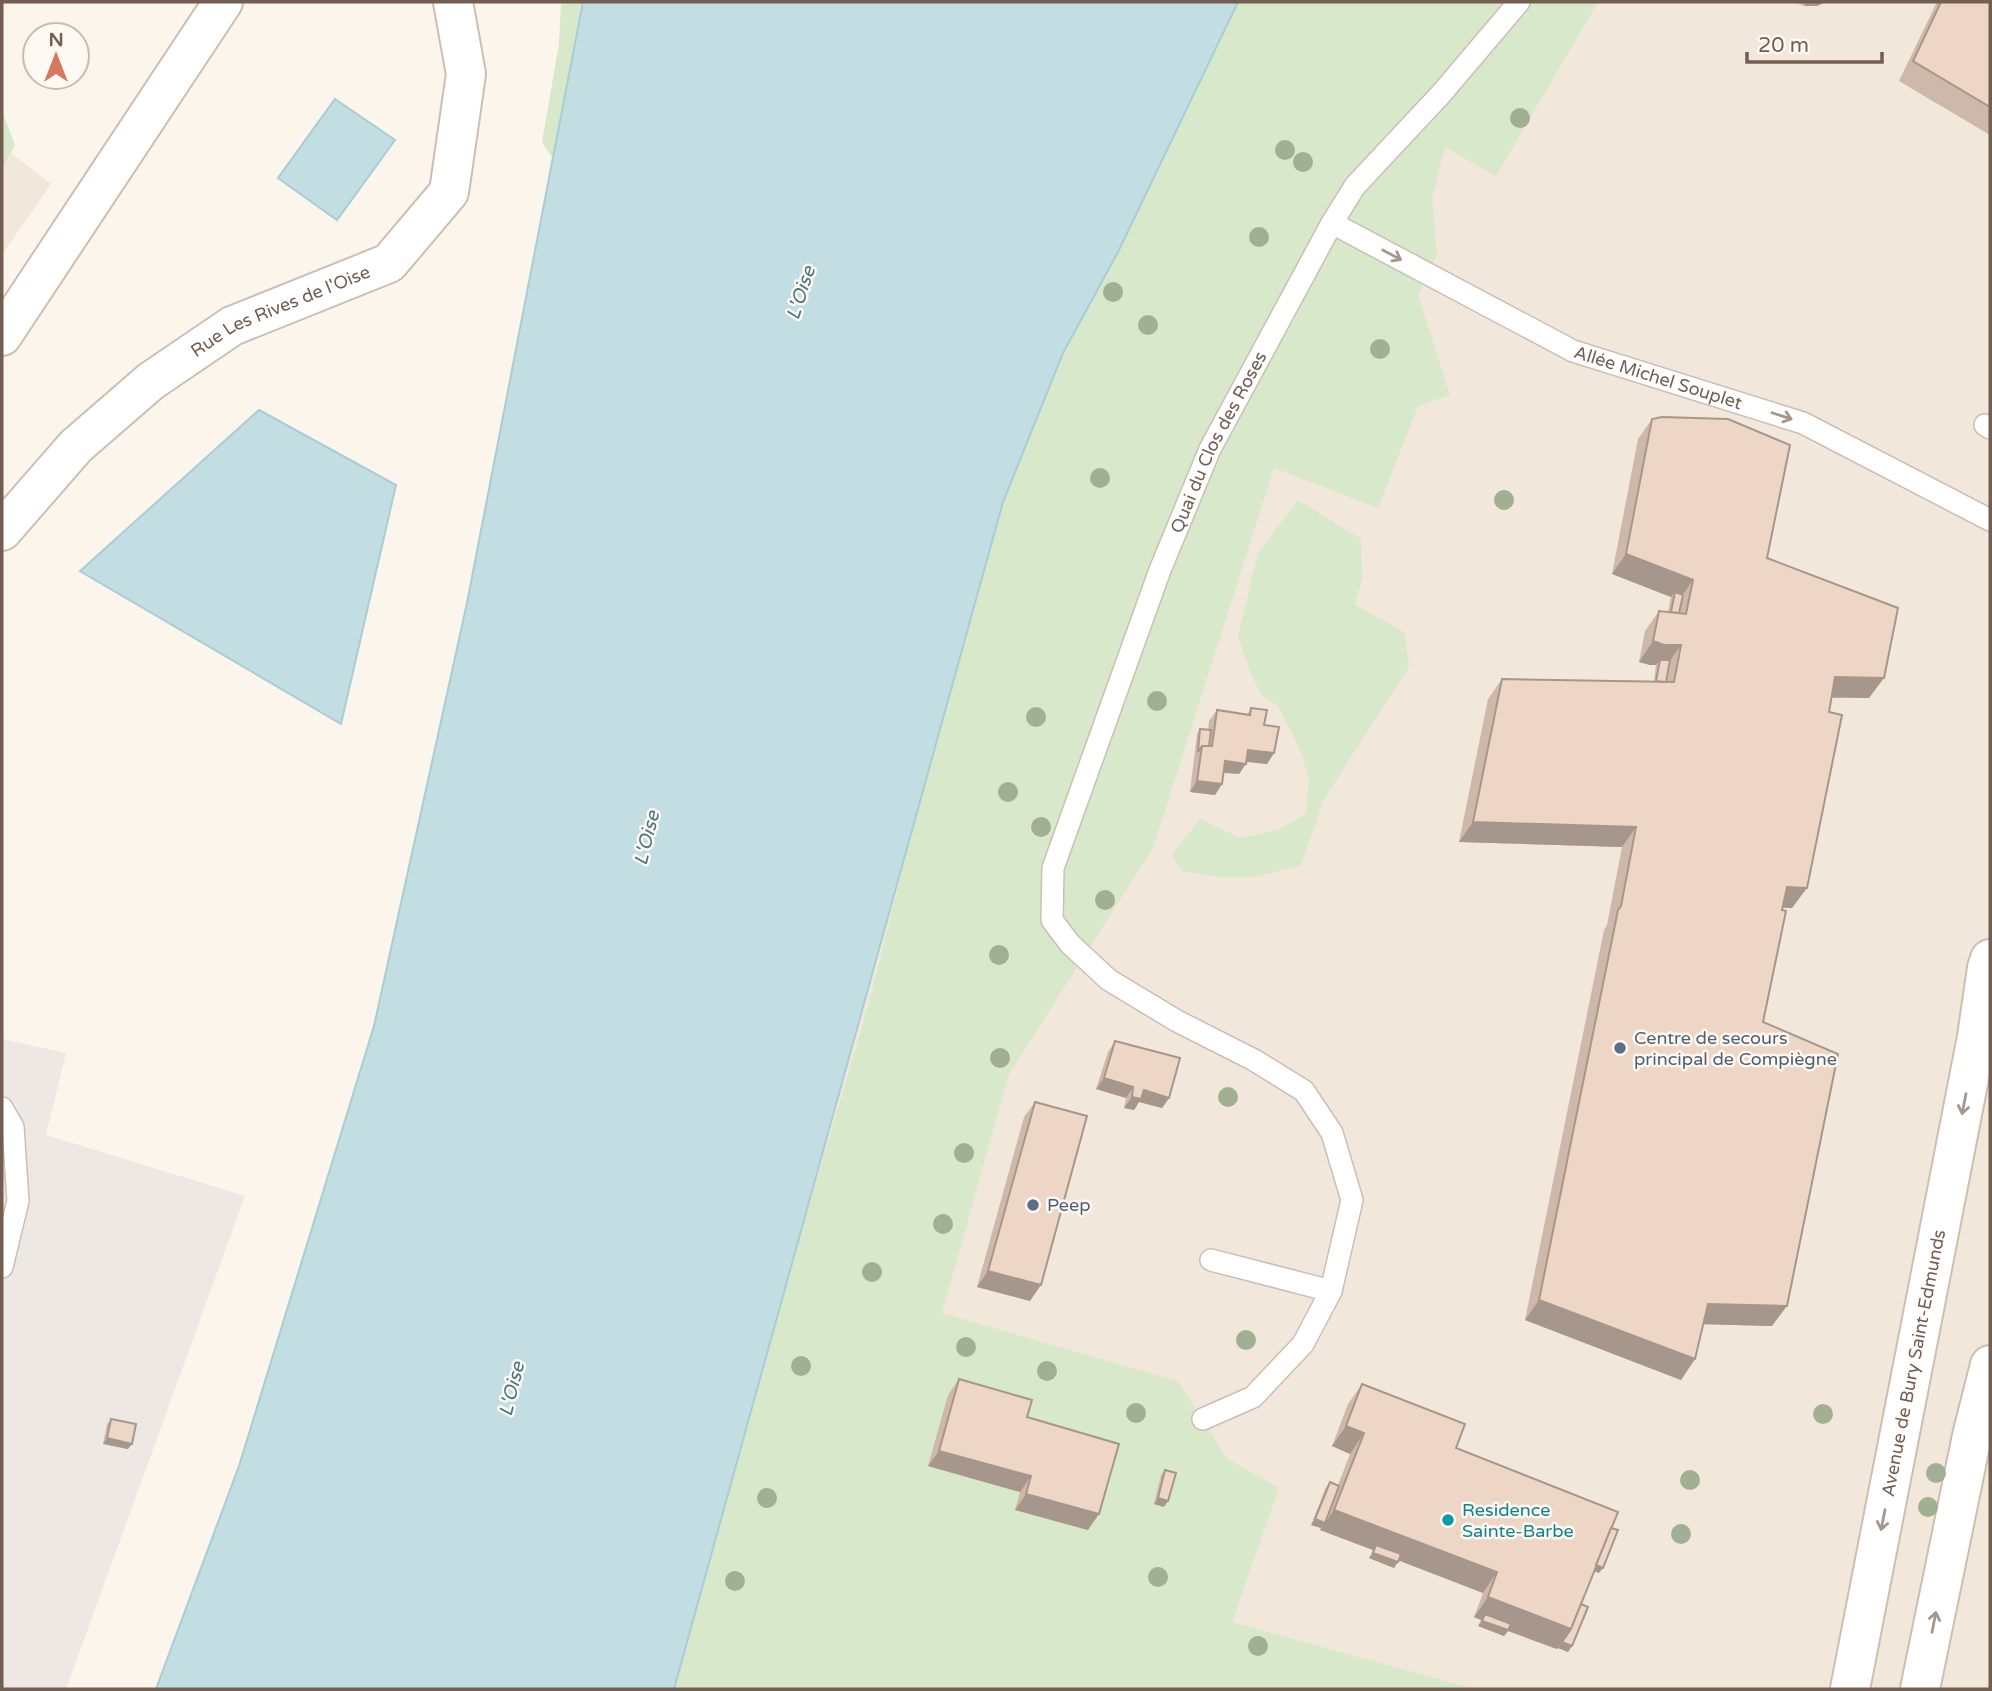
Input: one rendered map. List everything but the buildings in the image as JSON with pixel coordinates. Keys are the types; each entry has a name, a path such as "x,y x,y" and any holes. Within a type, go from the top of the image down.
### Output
{"main road":[{"path":"2,337 223,2"},
{"name":"Rue Les Rives de l'Oise","path":"2,531 76,446 151,381 232,326 389,263 449,191 466,74 453,2"},
{"name":"Avenue de Bury Saint-Edmunds","path":"1850,1689 1989,964"},
{"path":"1920,1689 1981,1441 1990,1365"}],"lane":[{"name":"Quai du Clos des Roses","path":"1203,1419 1253,1397 1303,1345 1331,1292 1352,1199 1332,1133 1304,1091 1254,1060 1177,1021 1109,980 1070,944 1052,920 1053,869 1160,570 1210,449 1354,186 1441,94 1518,2"},
{"name":"Allée Michel Souplet","path":"1332,223 1573,351 1803,423 1990,520"},
{"path":"2,1108 13,1127 18,1201 2,1267"},
{"path":"1211,1260 1331,1292"}],"shaded area":[{"path":"1238,2 1990,2 1990,1689 674,1689 1003,502"},
{"path":"2,146 51,184 2,255"},
{"path":"2,1039 66,1053 46,1135 245,1196 66,1689 2,1689"}],"green space":[{"path":"561,2 594,2 563,175 542,142 559,44"},
{"path":"1238,2 1598,2 1496,176 1445,147 1432,198 1437,253 1418,295 1450,395 1418,406 1378,508 1274,468 1153,848 1009,1074 942,1313 1177,1381 1226,1458 1279,1488 1232,1622 1474,1689 674,1689 776,1318 868,1006 918,807 1003,502 1063,353 1118,252"},
{"path":"2,111 15,145 2,168"},
{"path":"1298,500 1361,539 1362,579 1355,605 1404,632 1409,667 1324,799 1301,865 1254,877 1219,877 1182,871 1172,855 1200,819 1241,838 1278,830 1306,814 1309,778 1299,747 1278,706 1263,696 1253,679 1238,636 1258,553"}],"water":[{"name":"L'Oise","path":"583,2 1238,2 1118,252 1063,353 1003,502 674,1689 156,1689 239,1466 374,1026 467,603"},
{"path":"335,99 395,140 337,220 278,178"},
{"path":"259,410 396,485 341,724 80,571"}],"place":[{"name":"Centre de secours principal de Compiègne","path":"1620,1048"},
{"name":"Peep","path":"1033,1205"},
{"name":"Residence Sainte-Barbe","path":"1448,1520"}]}
